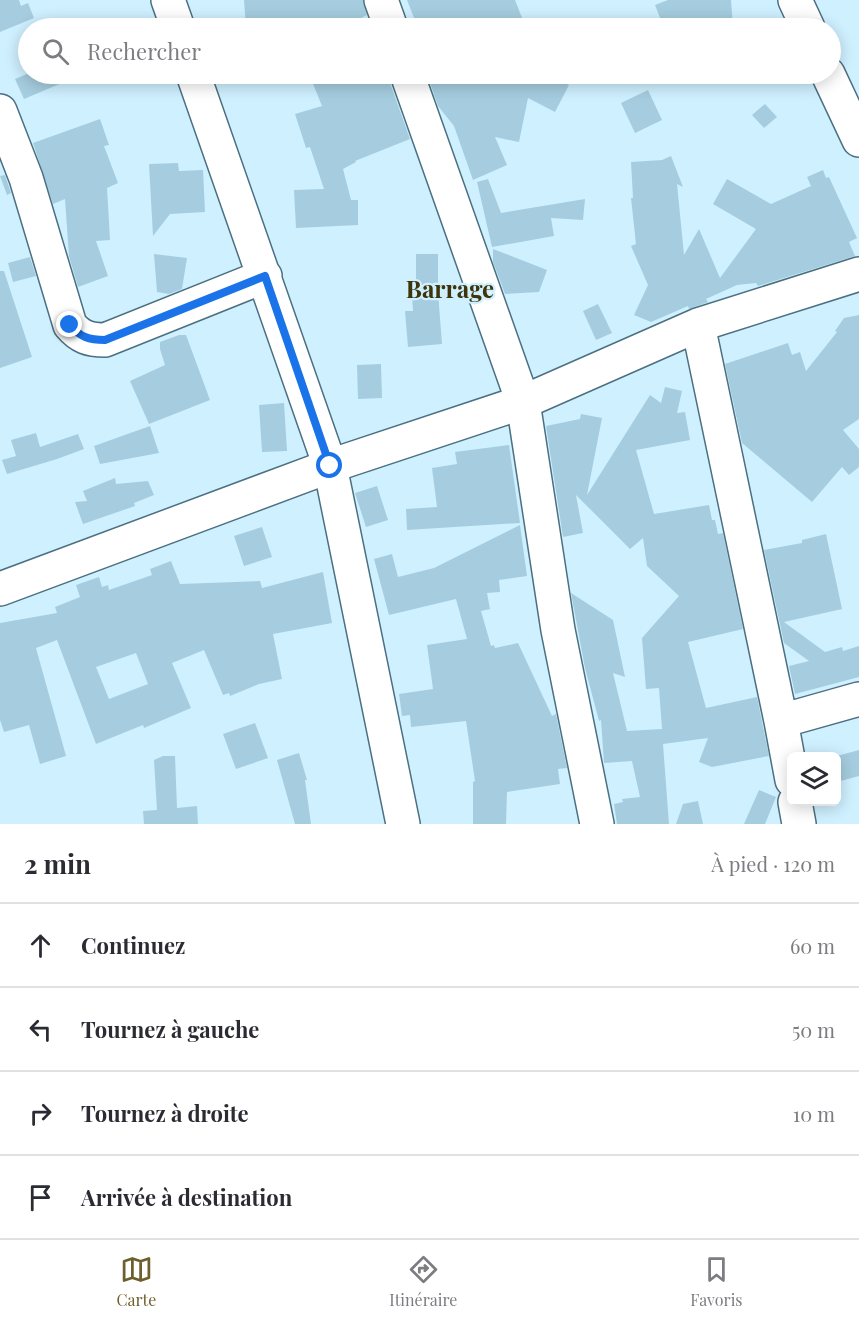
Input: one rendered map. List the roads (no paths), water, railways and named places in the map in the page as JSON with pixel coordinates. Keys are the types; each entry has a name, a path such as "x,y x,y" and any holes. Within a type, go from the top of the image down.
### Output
{"street":[{"path":"168,0 174,18"},
{"path":"381,0 387,18"},
{"path":"795,0 803,18"},
{"path":"198,84 330,466 403,824"},
{"path":"411,84 523,402 558,630 597,824"},
{"path":"833,84 859,140"},
{"path":"0,111 26,178 70,325 79,335 92,340 105,340 265,276"},
{"path":"0,589 330,466 523,402 698,325 859,274"},
{"path":"698,325 787,753"},
{"path":"781,721 859,699"},
{"path":"796,806 799,824"}],"district":[{"name":"Barrage","path":"450,288"}]}
